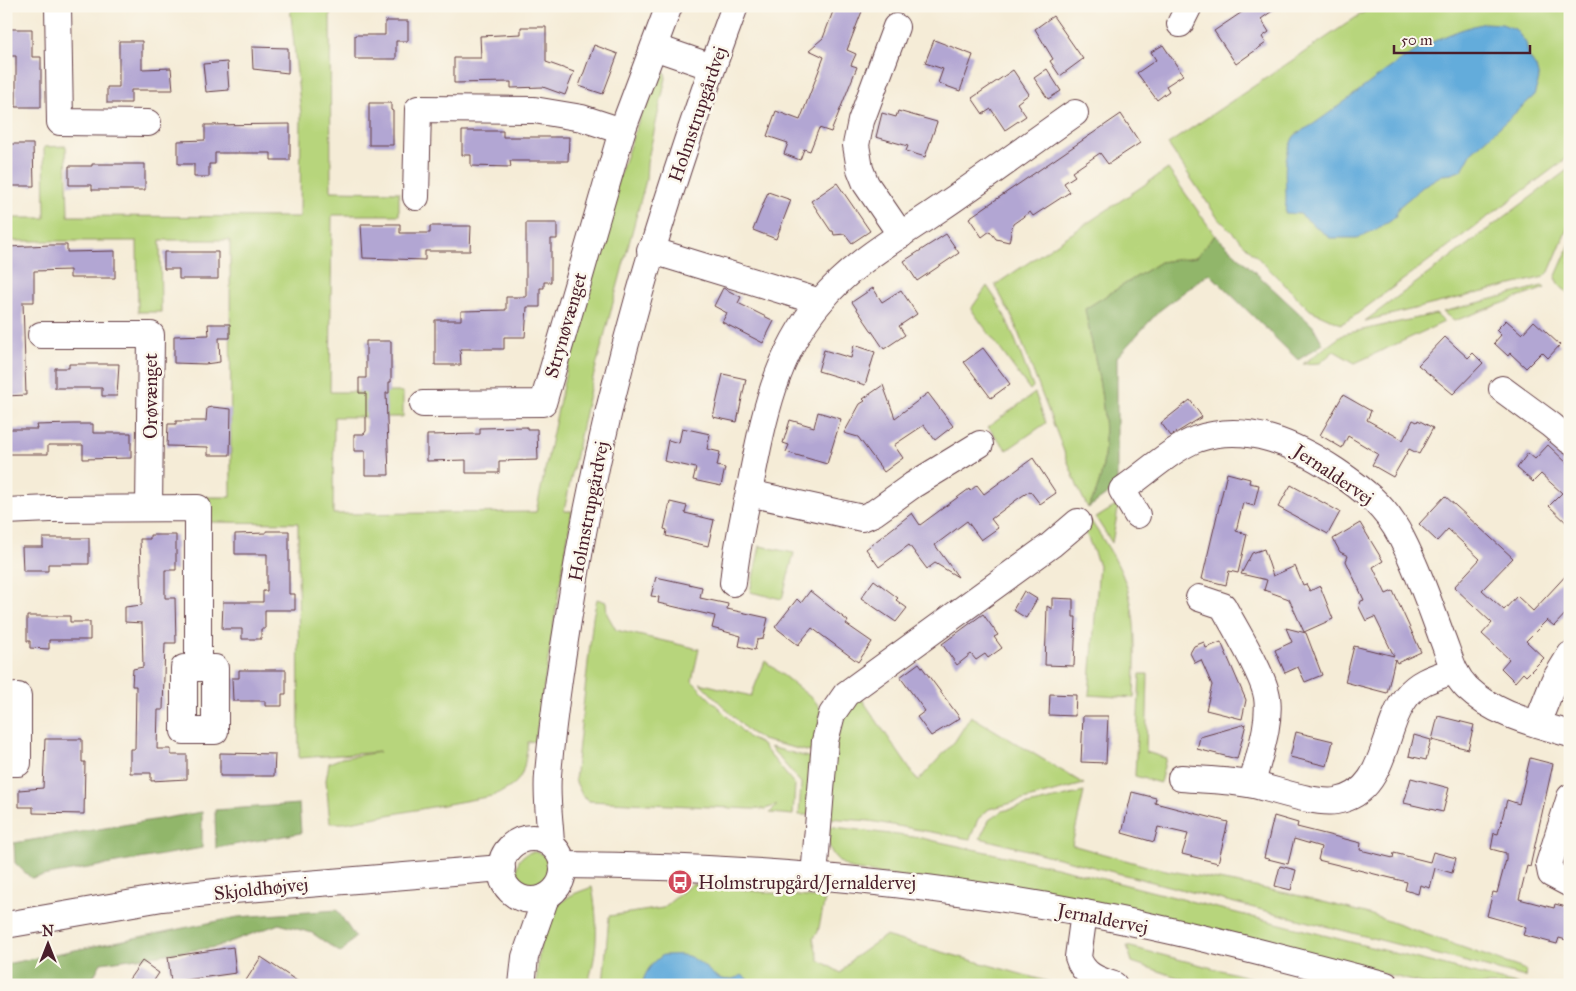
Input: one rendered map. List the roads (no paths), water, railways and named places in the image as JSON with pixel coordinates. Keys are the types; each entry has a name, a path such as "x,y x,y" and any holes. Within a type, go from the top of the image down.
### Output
{"street":[{"path":"58,6 60,122 148,123"},
{"name":"Strynøvænget","path":"423,404 542,403 622,132 669,6"},
{"name":"Holmstrupgårdvej","path":"525,839 548,777 568,621 592,486 624,347 650,250 712,67 735,6"},
{"path":"896,28 861,121 856,145 860,169 866,184 901,235"},
{"path":"654,47 712,67"},
{"path":"416,197 418,109 541,110 582,118 622,132"},
{"path":"733,583 736,550 772,387 794,339 820,302 857,264 1075,113"},
{"path":"650,250 820,302"},
{"name":"Orøvænget","path":"41,336 151,334 149,508"},
{"path":"1502,389 1570,441"},
{"name":"Jernaldervej","path":"1137,515 1122,490 1197,439 1233,432 1281,441 1306,451 1368,492 1385,510 1401,536 1435,618 1453,671 1467,688 1487,705 1523,721 1570,734"},
{"path":"749,493 862,518 874,513 913,485 980,444"},
{"path":"6,511 198,508 198,668"},
{"path":"814,876 825,741 832,714 846,694 1051,545 1078,522"},
{"path":"1199,598 1223,606 1261,680 1267,696 1266,720 1252,784"},
{"path":"1537,724 1554,681 1570,655"},
{"path":"1182,778 1252,784 1304,798 1335,801 1358,793 1374,777 1393,721 1407,696 1425,680 1453,671"},
{"path":"6,697 18,696 18,763 6,763"},
{"name":"Holmstrupgårdvej","path":"548,777 557,855"},
{"path":"1570,797 1549,864 1551,874 1570,884"},
{"path":"514,894 530,900 546,897 558,887 561,881 557,855 539,839 525,839 518,842 506,853 502,868 503,880 514,894 525,957"},
{"name":"Jernaldervej","path":"557,855 623,866 814,876 950,891 1084,913 1386,985"},
{"name":"Skjoldhøjvej","path":"12,924 162,898 234,890 502,868"},
{"path":"522,985 525,957 546,897"},
{"path":"1084,913 1078,957 1080,964 1090,976 1114,985"}],"water":[{"path":"1485,23 1502,24 1515,29 1526,43 1529,57 1536,67 1539,79 1534,96 1472,152 1462,170 1442,175 1425,185 1399,207 1395,217 1377,229 1357,238 1330,238 1300,214 1285,213 1286,158 1293,138 1300,131 1312,125 1415,51 1460,30"},
{"path":"663,955 691,957 721,979 727,980 742,975 750,981 750,985 642,985 650,968"}],"place":[{"name":"Holmstrupgård/Jernaldervej","path":"680,882"}]}
